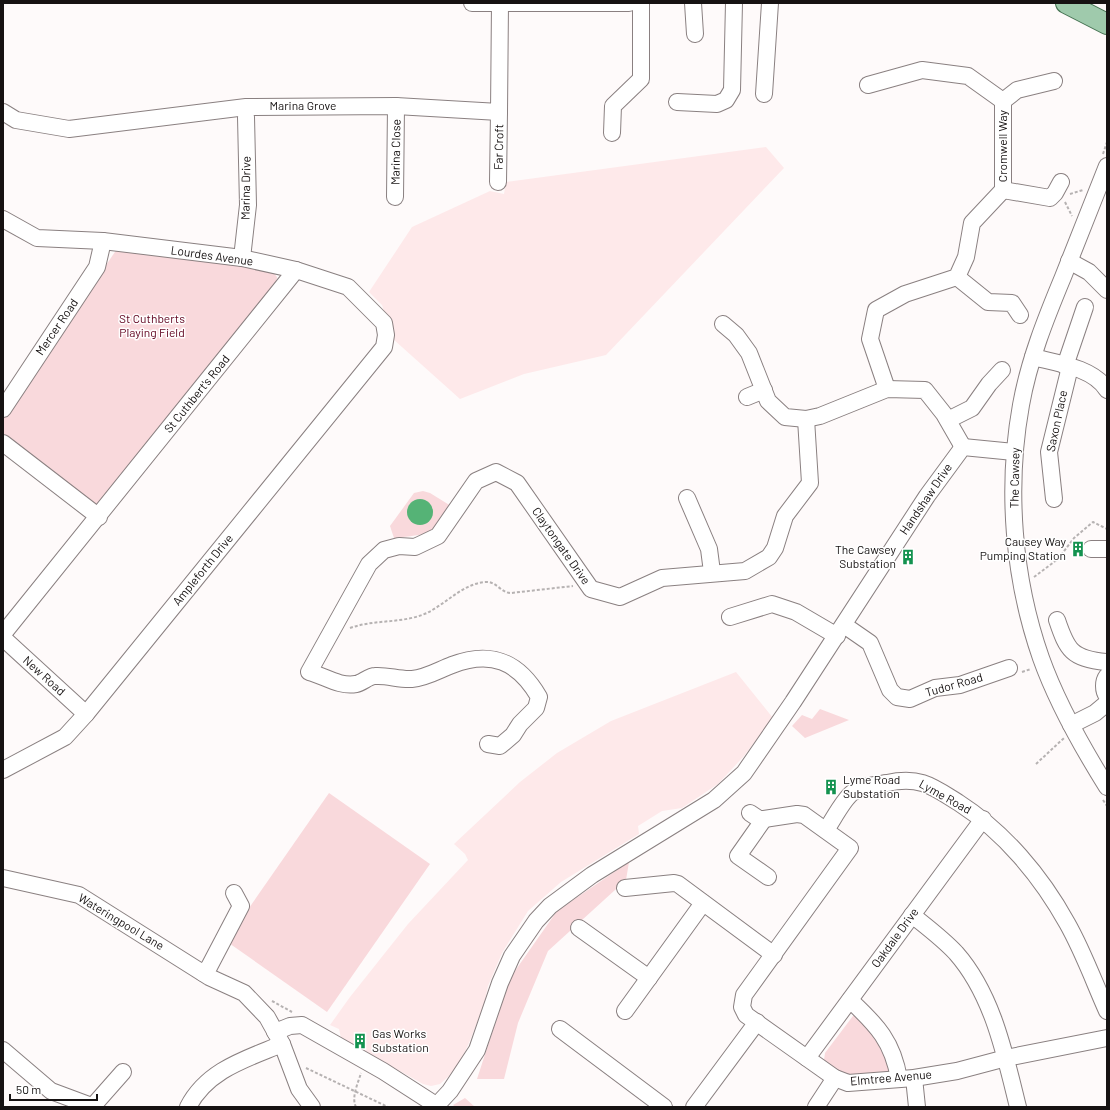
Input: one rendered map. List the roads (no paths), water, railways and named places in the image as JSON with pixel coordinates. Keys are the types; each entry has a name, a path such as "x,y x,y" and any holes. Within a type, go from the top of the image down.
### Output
{"main road":[{"path":"1066,3 1101,21 1107,35"}],"street":[{"path":"472,3 629,3"},
{"path":"612,133 613,106 641,79 641,3"},
{"path":"693,3 695,34"},
{"path":"677,102 717,104 726,100 732,90 734,3"},
{"path":"764,94 770,3"},
{"path":"499,112 500,4"},
{"name":"Cromwell Way","path":"868,85 922,70 968,76 1002,101"},
{"name":"Cromwell Way","path":"1002,101 1016,90 1054,81"},
{"name":"Cromwell Way","path":"957,277 966,257 972,223 1003,190 1002,101"},
{"name":"Marina Grove","path":"3,112 16,120 69,129 246,107 396,106 499,112"},
{"name":"Marina Close","path":"396,106 396,197"},
{"name":"Far Croft","path":"498,182 499,112"},
{"name":"Marina Drive","path":"242,258 248,205 246,116"},
{"name":"The Cawsey","path":"1107,167 1043,327 1022,404 1014,452 1015,535 1021,580 1030,621 1041,658 1068,731 1107,787"},
{"name":"Cromwell Way","path":"1003,190 1050,198 1060,190"},
{"name":"Lourdes Avenue","path":"3,219 37,238 103,241 242,258 296,270 348,287 357,294 384,322 386,335 384,347"},
{"name":"Mercer Road","path":"3,409 97,267 103,241"},
{"path":"1069,261 1089,272 1107,290"},
{"name":"St Cuthbert's Road","path":"3,634 296,270"},
{"path":"887,389 870,339 876,310 905,294 957,277 988,302 1012,303 1020,315"},
{"name":"Saxon Place","path":"1054,499 1049,452 1068,367 1085,307"},
{"path":"723,324 736,335 749,353 768,401 784,417 806,419 820,416 887,389 925,390 948,420 963,446 1014,452"},
{"name":"Ampleforth Drive","path":"3,770 65,737 86,714 384,347"},
{"path":"1034,357 1068,367 1102,383 1107,390"},
{"path":"948,420 972,408 989,384 1002,370"},
{"path":"747,397 764,390"},
{"name":"Claytongate Drive","path":"488,744 500,746 513,735 520,724 536,708 539,696 534,688 509,663 489,658 479,658 454,664 419,678 400,679 374,676 356,684 338,684 322,676 309,672 333,632 369,564 384,550 399,546 415,547 438,536 476,481 496,472 517,483 586,584 591,589 620,597 662,578 712,572 745,571 769,557 775,548 785,516 810,483 806,419"},
{"path":"3,443 98,517"},
{"name":"Handshaw Drive","path":"438,1106 450,1091 477,1050 500,983 512,956 536,920 550,906 592,875 714,800 744,773 794,702 927,496 963,446"},
{"path":"687,498 709,549 712,572"},
{"path":"1091,549 1107,549"},
{"path":"730,617 772,604 840,630"},
{"path":"1057,620 1064,642 1069,649 1081,658 1106,662 1107,664"},
{"name":"Tudor Road","path":"840,630 870,642 890,690 898,697 910,699 935,688 960,685 1009,668"},
{"name":"New Road","path":"3,638 86,714"},
{"path":"1107,676 1104,679 1104,693 1107,696"},
{"path":"1068,731 1107,703"},
{"name":"Lyme Road","path":"826,830 851,794 857,790 909,779 924,783 983,819 1032,871 1067,923 1107,1011"},
{"path":"626,888 674,883 683,887 774,955 850,848 809,818 797,814 757,816 738,856 768,877"},
{"name":"Oakdale Drive","path":"807,1058 983,819"},
{"name":"Wateringpool Lane","path":"3,878 79,895 206,975 244,993 267,1017 279,1038 299,1089 312,1107"},
{"path":"206,975 241,906 234,893"},
{"path":"625,1011 703,903"},
{"path":"912,915 949,946 974,978 987,1004 1006,1058 1018,1107"},
{"path":"579,928 630,964 644,984"},
{"name":"Elmtree Avenue","path":"774,955 744,995 742,1002 746,1015 835,1078 848,1083 906,1078 957,1071 1006,1058 1107,1038"},
{"path":"850,1000 873,1020 886,1039 906,1078 917,1107"},
{"path":"694,1107 756,1022"},
{"path":"188,1107 195,1093 211,1078 279,1038 290,1026 302,1025 383,1071 438,1106"},
{"path":"560,1029 664,1107"},
{"path":"3,1050 51,1091 94,1106 123,1072"},
{"path":"816,1107 835,1078"}],"place":[{"name":"Causey Way Pumping Station","path":"1078,549"},
{"name":"The Cawsey Substation","path":"908,557"},
{"name":"Lyme Road Substation","path":"831,787"},
{"name":"Gas Works Substation","path":"360,1041"}],"park label":[{"name":"St Cuthberts Playing Field","path":"152,326"}]}
